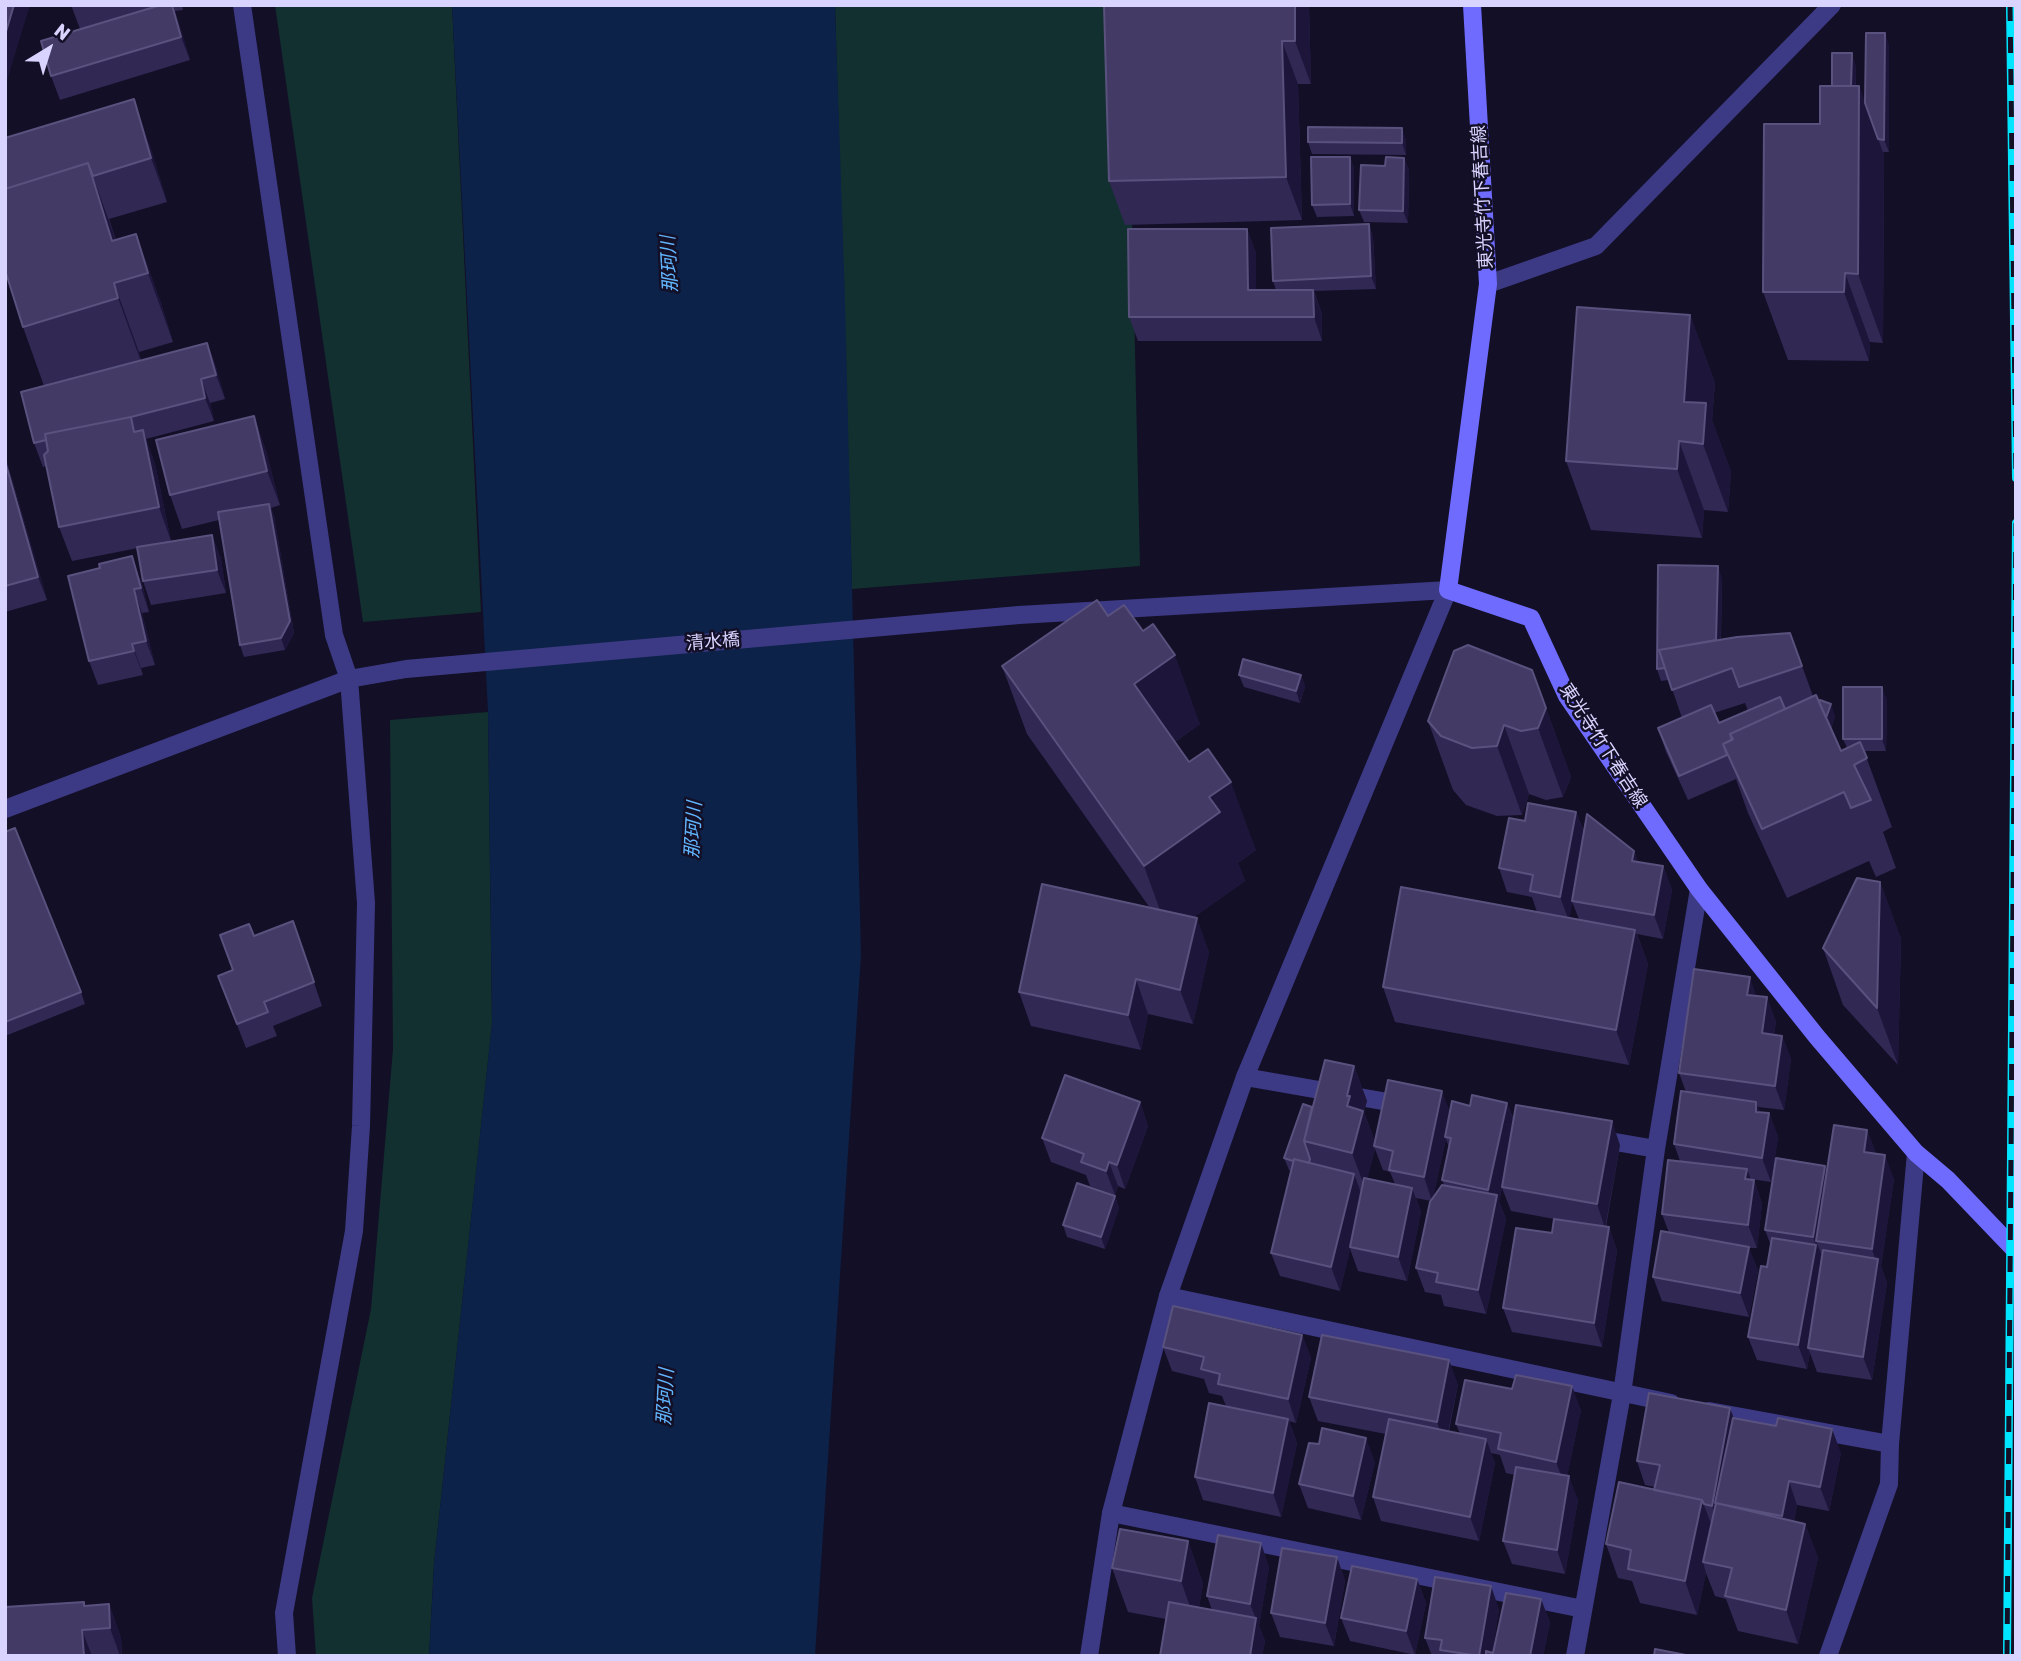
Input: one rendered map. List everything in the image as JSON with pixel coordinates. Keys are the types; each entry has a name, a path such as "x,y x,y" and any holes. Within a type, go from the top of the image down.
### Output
{"main road":[{"name":"東光寺竹下春吉線","path":"1472,5 1488,284 1448,590 1531,618 1567,696 1699,889 1817,1037 1916,1153 1956,1188 2016,1251"}],"street":[{"path":"242,5 334,635 349,679 366,903 361,1126 354,1231 284,1613 287,1656"},
{"path":"1488,284 1596,246 1832,5"},
{"path":"1089,1656 1111,1513 1168,1296 1245,1077 1448,590"},
{"name":"清水橋","path":"5,809 349,679 406,669 1019,615 1448,590"},
{"path":"1575,1656 1622,1394 1656,1149 1699,889"},
{"path":"1245,1077 1423,1108"},
{"path":"1574,1135 1656,1149"},
{"path":"1828,1656 1889,1484 1890,1444 1916,1153"},
{"path":"1168,1296 1622,1394 1890,1444"},
{"path":"1111,1513 1583,1609"}],"green space":[{"path":"275,5 452,5 481,612 363,622"},
{"path":"835,5 1127,5 1140,566 852,589"},
{"path":"488,712 492,1024 434,1564 429,1656 316,1656 312,1598 371,1309 393,1049 390,720"}],"water":[{"name":"那珂川","path":"452,5 835,5 861,955 815,1656 429,1656 434,1564 492,1023 488,712"}],"building":[{"path":"5,5 14,5 5,35"},
{"path":"161,5 172,5 181,37 51,76 41,41"},
{"path":"1104,5 1295,5 1295,41 1282,41 1286,177 1109,181"},
{"path":"1866,33 1885,33 1884,140 1878,139 1865,103"},
{"path":"1832,53 1852,53 1851,86 1832,86"},
{"path":"1820,86 1859,86 1858,274 1845,273 1844,292 1763,292 1764,124 1820,124"},
{"path":"134,99 151,158 93,176 88,163 5,189 5,138"},
{"path":"1308,127 1402,128 1402,143 1308,142"},
{"path":"1311,157 1350,157 1350,204 1312,205"},
{"path":"1386,157 1404,158 1403,211 1359,210 1361,165 1385,166"},
{"path":"88,163 112,241 136,234 148,273 114,283 118,298 23,327 5,270 5,189"},
{"path":"1369,224 1371,276 1273,281 1271,228"},
{"path":"1128,229 1247,229 1248,290 1313,290 1314,317 1129,317"},
{"path":"1577,307 1690,315 1684,402 1706,403 1703,444 1679,441 1677,469 1566,461"},
{"path":"207,343 216,375 201,379 205,398 131,417 45,434 46,440 34,443 21,392"},
{"path":"254,416 267,471 170,495 156,440"},
{"path":"131,417 134,432 143,430 159,507 59,527 44,455 48,451 45,434"},
{"path":"5,461 38,577 5,586"},
{"path":"269,504 290,621 281,638 240,645 218,512"},
{"path":"212,535 217,570 143,581 137,547"},
{"path":"132,556 141,588 134,589 146,641 132,644 134,651 89,661 68,576 100,568 99,564"},
{"path":"1658,565 1718,566 1716,640 1659,650 1665,668 1657,669"},
{"path":"1097,600 1108,616 1124,605 1143,631 1153,624 1175,655 1134,684 1189,762 1208,749 1231,782 1209,797 1220,812 1144,866 1002,666"},
{"path":"1790,633 1802,666 1739,687 1732,668 1672,690 1659,650 1737,637"},
{"path":"1468,645 1532,670 1546,708 1538,728 1521,731 1504,725 1497,746 1472,748 1441,736 1428,721 1454,651"},
{"path":"1243,659 1301,675 1296,691 1239,675"},
{"path":"1843,687 1882,687 1882,739 1843,739"},
{"path":"1816,695 1841,751 1860,742 1867,758 1854,765 1871,800 1851,808 1844,792 1762,829 1723,744 1733,739 1730,734"},
{"path":"1780,697 1785,709 1730,734 1732,740 1723,744 1727,755 1679,776 1658,728 1711,705 1719,723"},
{"path":"1820,700 1831,704 1826,718 1819,702"},
{"path":"1528,803 1576,812 1560,897 1530,891 1533,875 1499,868 1509,818 1525,821"},
{"path":"1587,814 1634,851 1632,861 1663,866 1654,915 1572,901"},
{"path":"15,828 81,992 5,1022 5,832"},
{"path":"1857,878 1880,882 1877,1008 1823,948"},
{"path":"1042,884 1197,918 1180,990 1136,979 1128,1015 1019,992"},
{"path":"1401,887 1635,930 1616,1030 1383,987"},
{"path":"293,921 314,982 264,1002 268,1012 237,1024 218,976 233,970 220,935 249,924 254,936"},
{"path":"1694,969 1750,977 1747,995 1767,997 1762,1033 1782,1036 1775,1086 1679,1073"},
{"path":"1325,1060 1354,1066 1347,1106 1363,1111 1352,1153 1304,1141"},
{"path":"1065,1075 1140,1102 1117,1165 1109,1162 1106,1171 1081,1162 1084,1154 1042,1138"},
{"path":"1388,1080 1442,1091 1424,1177 1389,1170 1393,1151 1374,1146"},
{"path":"1681,1091 1756,1102 1756,1112 1769,1113 1762,1158 1674,1144"},
{"path":"1472,1095 1507,1103 1488,1190 1442,1180 1451,1138 1445,1137 1452,1101 1470,1106"},
{"path":"1303,1104 1312,1107 1304,1141 1309,1163 1284,1158"},
{"path":"1516,1105 1612,1121 1597,1204 1502,1187"},
{"path":"1834,1125 1867,1130 1864,1152 1885,1155 1872,1249 1816,1241"},
{"path":"1776,1158 1825,1166 1813,1237 1765,1230"},
{"path":"1294,1159 1354,1174 1331,1267 1271,1253"},
{"path":"1668,1160 1747,1169 1745,1179 1754,1180 1748,1225 1662,1214"},
{"path":"1364,1178 1412,1188 1398,1257 1350,1247"},
{"path":"1077,1183 1115,1196 1101,1237 1063,1225"},
{"path":"1442,1185 1497,1195 1478,1290 1436,1282 1438,1273 1416,1268 1430,1202"},
{"path":"1554,1219 1609,1227 1594,1323 1503,1308 1516,1228 1552,1233"},
{"path":"1661,1231 1749,1247 1740,1293 1653,1277"},
{"path":"1772,1238 1816,1245 1798,1345 1748,1337 1761,1266 1767,1267"},
{"path":"1823,1250 1878,1259 1863,1357 1808,1348"},
{"path":"1173,1306 1302,1335 1288,1399 1218,1384 1220,1374 1201,1369 1204,1357 1163,1347"},
{"path":"1322,1335 1449,1360 1437,1422 1309,1397"},
{"path":"1516,1375 1572,1386 1556,1462 1498,1449 1501,1433 1456,1424 1465,1380 1512,1389"},
{"path":"1649,1393 1730,1408 1712,1506 1704,1504 1702,1500 1654,1490 1660,1465 1637,1461"},
{"path":"1209,1403 1288,1419 1273,1493 1195,1477"},
{"path":"1733,1418 1776,1426 1778,1418 1832,1429 1820,1487 1789,1481 1782,1516 1715,1503"},
{"path":"1389,1419 1486,1439 1470,1517 1373,1497"},
{"path":"1322,1428 1366,1438 1353,1496 1299,1484 1309,1443 1319,1444"},
{"path":"1516,1467 1569,1476 1557,1550 1503,1541"},
{"path":"1619,1482 1702,1500 1685,1581 1628,1569 1631,1550 1606,1544"},
{"path":"1716,1503 1805,1524 1786,1610 1725,1596 1732,1568 1703,1562"},
{"path":"1120,1529 1188,1541 1181,1581 1112,1568"},
{"path":"1218,1535 1261,1543 1250,1604 1207,1596"},
{"path":"1282,1548 1337,1557 1325,1623 1271,1613"},
{"path":"1352,1566 1417,1579 1406,1631 1341,1618"},
{"path":"1435,1577 1491,1586 1479,1656 1440,1650 1442,1640 1425,1638"},
{"path":"1506,1593 1541,1599 1530,1656 1486,1656 1486,1651 1493,1653"},
{"path":"84,1602 84,1606 109,1604 110,1628 82,1630 84,1656 5,1656 5,1607"},
{"path":"1169,1602 1256,1618 1250,1656 1160,1656"},
{"path":"1655,1649 1691,1656 1654,1656"}],"railway":[{"path":"2010,5 2016,478"},
{"path":"2007,1656 2016,523"}]}
